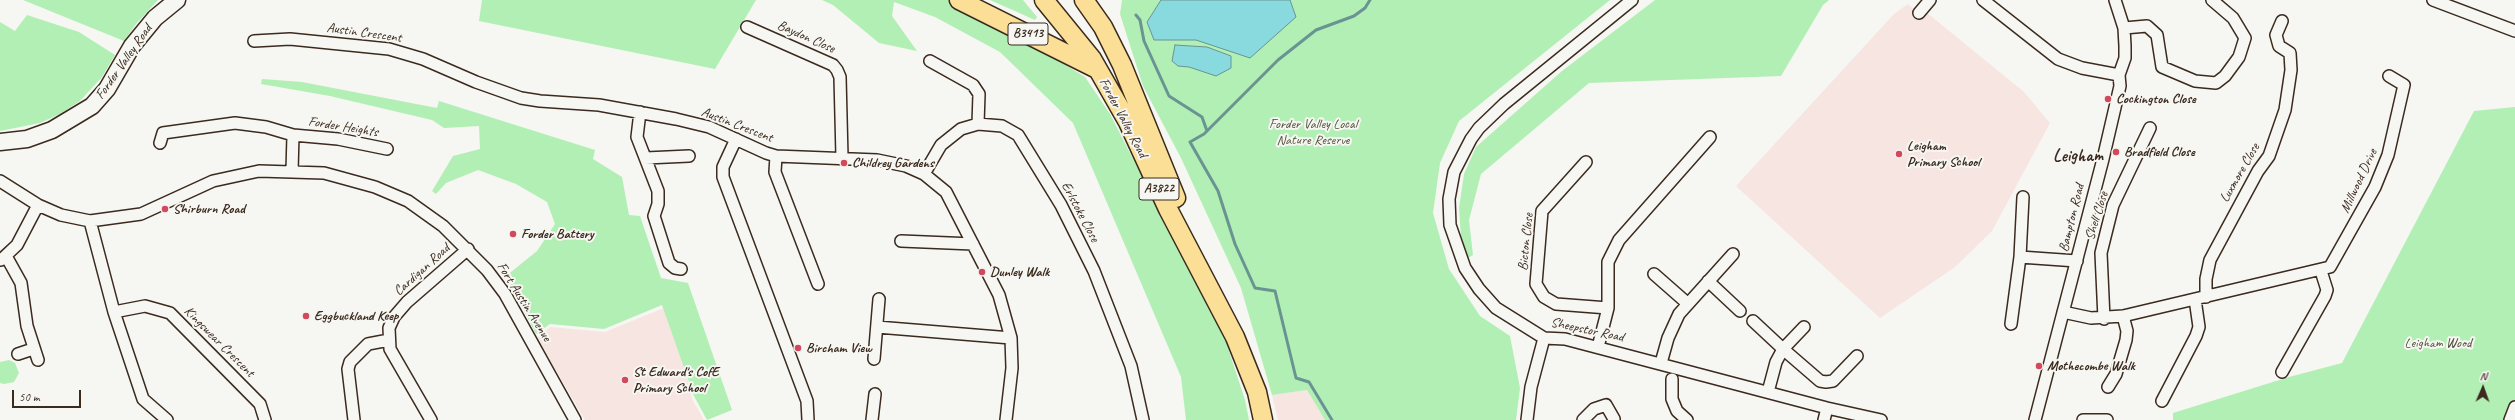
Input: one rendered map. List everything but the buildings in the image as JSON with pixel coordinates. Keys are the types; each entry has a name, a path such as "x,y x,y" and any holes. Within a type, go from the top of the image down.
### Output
{"main road":[{"name":"Forder Valley Road","path":"0,142 27,139 52,130 92,106 107,89 132,46 155,18 177,0"},
{"name":"B3413","path":"959,0 1094,64"},
{"name":"Forder Valley Road","path":"1044,0 1094,64 1128,122 1168,209 1222,309"},
{"path":"1058,0 1088,45 1094,64"},
{"name":"Forder Valley Road","path":"1087,2 1125,72 1257,392 1263,420"}],"street":[{"name":"Sheepstor Road","path":"1632,0 1486,121 1461,157 1450,187 1448,211 1450,225 1457,249 1473,281 1496,308 1544,338 1565,338 1827,408 1881,420"},
{"path":"1919,13 1930,0"},
{"path":"1983,0 2058,59 2082,68 2119,75"},
{"name":"Bampton Road","path":"2036,417 2077,261 2120,86 2119,75 2125,58 2124,28 2115,0"},
{"path":"2124,28 2147,26 2157,35 2162,67 2195,81 2216,83 2225,76 2239,57 2245,38 2234,18 2212,0"},
{"path":"2432,0 2515,31"},
{"name":"Luxmore Close","path":"2206,297 2206,279 2210,260 2258,171 2269,156 2285,110 2291,70 2290,53 2279,46 2276,35 2282,21"},
{"name":"Baydon Close","path":"747,27 833,65 837,70 840,85 842,157"},
{"name":"Austin Crescent","path":"254,41 290,39 389,49 423,58 476,82 520,98 540,101 599,105 709,127 776,156 842,157 906,166 924,174 946,192 999,295 1011,338 1012,384 1006,420"},
{"path":"930,61 973,85 980,94 978,124"},
{"name":"Millwood Drive","path":"2063,312 2104,319 2123,316 2320,271 2330,267 2335,261 2383,169 2404,85 2389,76"},
{"path":"640,112 637,137 658,191 658,204 654,216 668,263 675,268 681,269"},
{"name":"Forder Heights","path":"160,143 163,133 235,123 266,127 293,135 338,139 387,149"},
{"name":"Erlstoke Close","path":"924,174 932,157 951,136 978,124 1002,126 1018,135 1061,205 1094,272 1131,366 1143,420"},
{"name":"Shell Close","path":"2104,319 2101,253 2114,205 2150,128"},
{"name":"Forder Heights","path":"292,171 293,135"},
{"path":"1598,347 1608,308 1608,262 1619,240 1710,137"},
{"path":"736,139 723,167 723,177 807,401 808,420"},
{"path":"646,158 689,156"},
{"path":"776,156 774,166 777,178 818,284"},
{"name":"Bicton Close","path":"1586,162 1542,211 1536,284 1544,298 1556,304 1608,308"},
{"name":"Fort Austin Avenue","path":"0,181 38,205 61,215 90,220 141,214 213,181 259,171 292,171 324,174 350,179 408,201 443,226 468,249 505,294 575,420"},
{"path":"2011,324 2020,257 2023,197"},
{"path":"38,205 25,234 3,258 21,283 27,326 38,360"},
{"path":"90,220 114,312 143,399 167,420"},
{"path":"901,242 973,244"},
{"name":"Cardigan Road","path":"431,420 390,349 389,328 394,316 468,249"},
{"path":"1661,363 1674,322 1687,303 1733,254"},
{"path":"2020,257 2077,261"},
{"path":"2282,372 2325,296 2327,290 2320,271"},
{"path":"1654,274 1687,303"},
{"path":"1708,281 1740,311"},
{"path":"874,359 879,299"},
{"path":"2162,401 2196,336 2199,327 2195,299"},
{"name":"Kingswear Crescent","path":"114,312 145,306 170,313 260,404 265,420"},
{"path":"2108,387 2116,374 2126,340 2127,331 2123,316"},
{"path":"1753,322 1820,381 1833,381 1857,356"},
{"path":"877,327 1011,338"},
{"path":"1768,392 1776,362 1783,349 1804,327"},
{"path":"1527,420 1531,387 1544,338"},
{"path":"354,420 348,370 350,362 368,344 389,340"},
{"path":"18,354 33,348"},
{"path":"1672,379 1672,399 1677,411 1687,420"},
{"path":"874,394 875,420"},
{"path":"1583,420 1594,409 1606,405 1614,419"},
{"path":"2510,420 2515,407"},
{"path":"1824,420 1827,408"},
{"path":"2083,420 2107,420"}],"shaded area":[{"name":"Leigham Primary School","path":"1908,4 1922,17 1926,12 2024,92 2050,123 1992,231 1955,267 1880,318 1736,186 1894,14"},
{"name":"St Edward's CofE Primary School","path":"664,308 684,361 692,399 704,420 585,420 537,338 550,327 605,332"},
{"path":"1307,390 1325,420 1278,420 1272,395"}],"green space":[{"path":"23,0 158,0 136,24 124,41"},
{"path":"482,0 756,0 715,69 479,21"},
{"path":"822,0 951,0 1048,54 1085,77 1110,114 1225,339 1245,400 1249,420 1186,420 1181,377 1073,123 1000,52 935,17 894,2 892,16 917,51 879,43 833,5"},
{"path":"990,0 1023,0 1037,17 1035,20"},
{"name":"Forder Valley Local Nature Reserve","path":"1122,0 1610,0 1459,121 1440,163 1433,213 1449,269 1480,316 1510,336 1520,388 1516,420 1325,420 1307,390 1272,395 1241,288 1181,158 1143,86 1120,14"},
{"path":"1655,0 1829,0 1823,5 1781,76 1589,83 1481,174 1469,220 1473,255 1468,258 1461,237 1459,208 1464,174 1476,147 1562,71"},
{"path":"27,15 79,32 115,55 102,77 80,101 60,114 40,123 0,131 0,22 15,31"},
{"path":"262,79 302,82 437,108 439,101 595,150 593,159 622,177 629,215 640,216 661,278 688,283 732,410 707,420 694,396 662,305 604,329 550,324 536,334 506,276 537,251 555,224 547,202 516,184 478,170 446,183 436,194 432,191 453,156 480,149 479,126 444,128 432,120 330,96 261,84"},
{"name":"Leigham Wood","path":"2515,107 2515,420 2173,420 2173,413 2289,377 2342,363 2474,111"},
{"path":"9,360 15,363 19,373 14,382 4,384 0,383 0,362"}],"water":[{"path":"1161,0 1290,0 1296,17 1250,58 1196,40 1154,40 1147,22"},
{"path":"1175,45 1207,47 1231,56 1231,68 1216,76 1189,67 1178,66 1172,61"}],"waterway":[{"path":"1332,420 1309,382 1296,378 1275,291 1255,288 1235,244 1218,191 1190,142 1204,134 1278,60 1316,30 1354,16 1365,8 1370,0"},
{"path":"1136,15 1140,20 1144,41 1169,96 1202,117 1207,131"}],"place":[{"name":"Cockington Close","path":"2108,99"},
{"name":"Bradfield Close","path":"2116,152"},
{"name":"Leigham Primary School","path":"1899,154"},
{"name":"Childrey Gardens","path":"844,163"},
{"name":"Shirburn Road","path":"165,209"},
{"name":"Forder Battery","path":"513,234"},
{"name":"Dunley Walk","path":"982,272"},
{"name":"Eggbuckland Keep","path":"306,316"},
{"name":"Bircham View","path":"798,348"},
{"name":"Mothecombe Walk","path":"2039,366"},
{"name":"St Edward's CofE Primary School","path":"625,380"}],"district":[{"name":"Leigham","path":"2078,156"}]}
